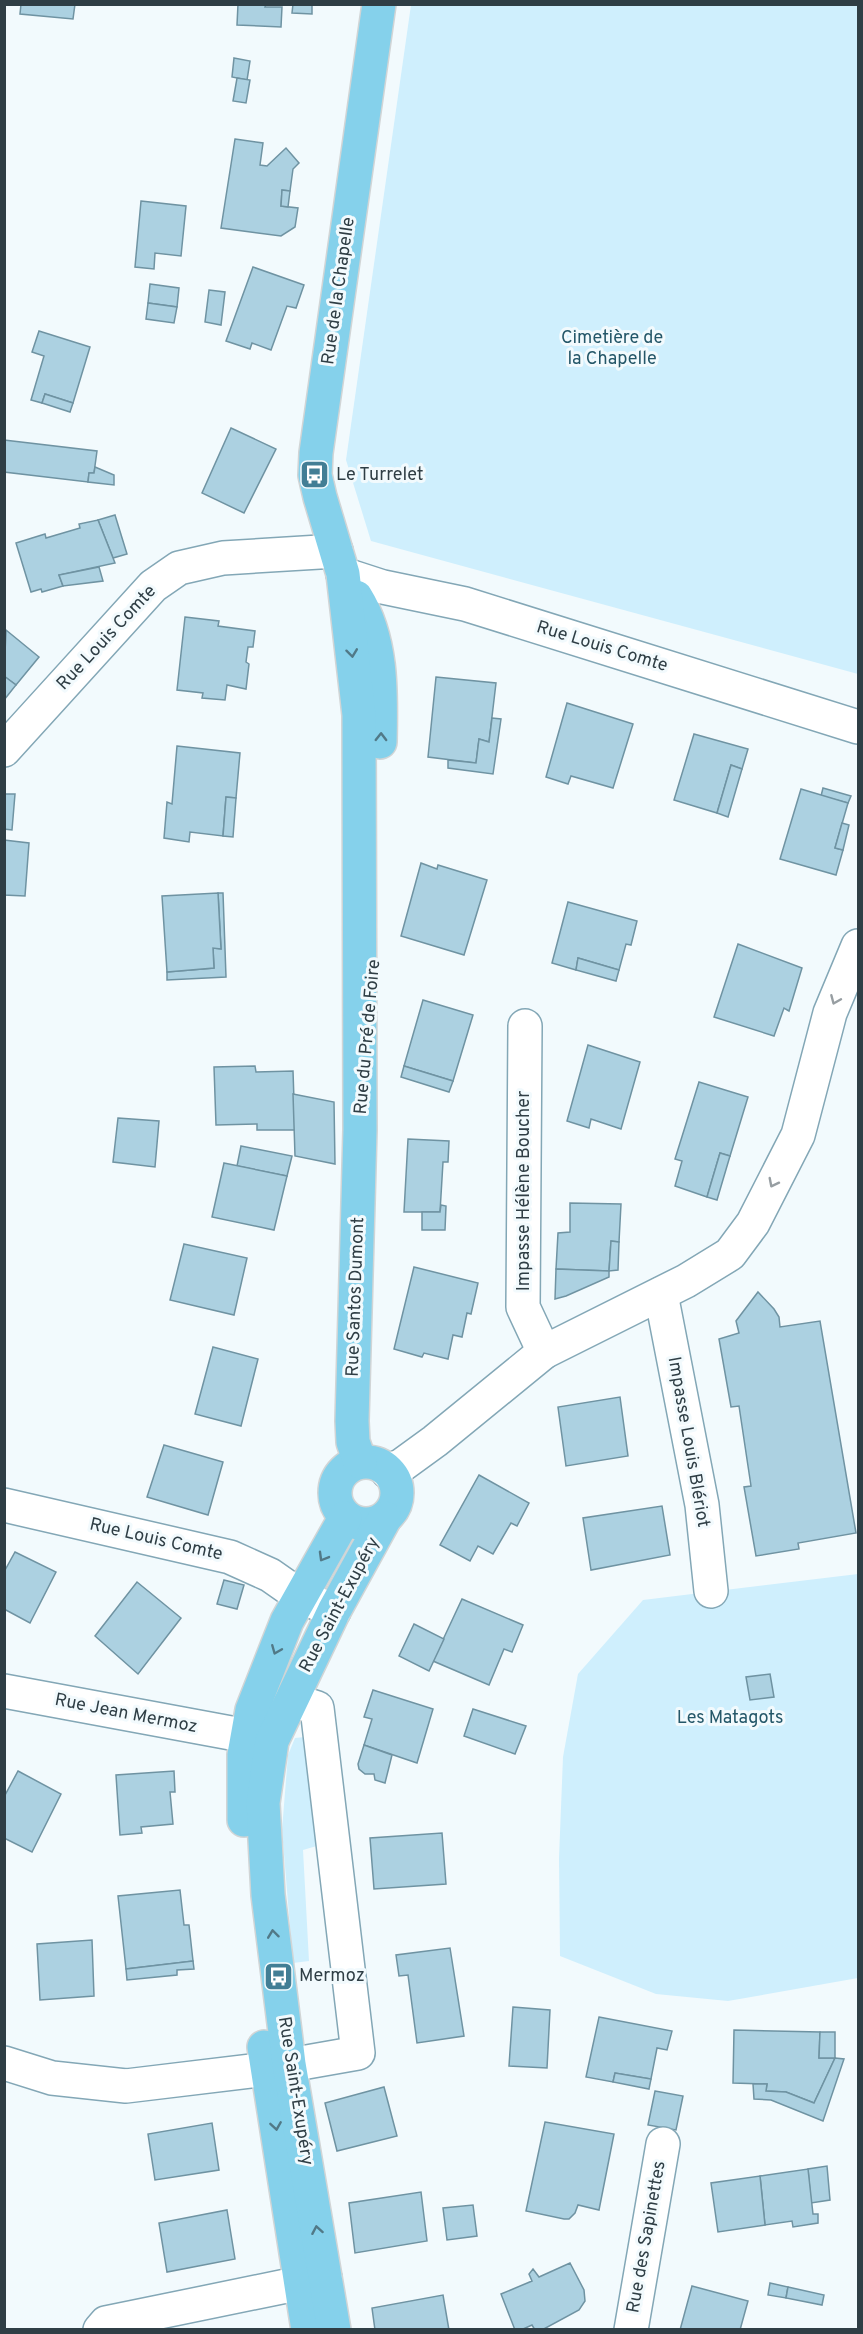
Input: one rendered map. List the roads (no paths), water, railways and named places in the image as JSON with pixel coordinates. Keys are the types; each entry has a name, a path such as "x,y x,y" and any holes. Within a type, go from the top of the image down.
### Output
{"main road":[{"name":"Rue de la Chapelle","path":"339,563 315,474 316,453 379,4"},
{"name":"Rue du Pré de Foire","path":"339,563 359,715 360,1131"},
{"name":"Rue Santos Dumont","path":"360,1131 352,1421 353,1442 374,1467"},
{"path":"349,1467 374,1467 397,1491 396,1500 385,1518 372,1524 358,1524 345,1518 338,1509 334,1497 335,1485 340,1475 349,1467"},
{"name":"Rue Saint-Exupéry","path":"334,2330 313,2280 278,2066 246,1897 244,1755 252,1710 287,1621 345,1518"},
{"name":"Rue Saint-Exupéry","path":"278,2066 263,1803 272,1741 334,1611 385,1518"},
{"name":"Rue Saint-Exupéry","path":"308,2330 313,2280"}],"street":[{"name":"Rue Louis Comte","path":"4,750 153,586 179,568 223,558 339,563 383,586 465,604 858,727"},
{"path":"374,1467 402,1465 544,1352 661,1294 730,1254 753,1223 798,1134 830,1013 858,946"},
{"name":"Impasse Hélène Boucher","path":"525,1026 523,1307 544,1352"},
{"name":"Impasse Louis Blériot","path":"661,1294 702,1505 711,1591"},
{"name":"Rue Louis Comte","path":"4,1505 230,1557 270,1575 300,1596"},
{"path":"300,1596 334,1611"},
{"name":"Rue Jean Mermoz","path":"4,1691 247,1736"},
{"path":"4,2063 52,2078 126,2086 358,2053 317,1708 287,1710 247,1736"},
{"name":"Rue des Sapinettes","path":"631,2330 663,2144"},
{"path":"100,2330 106,2323 313,2280"}],"place":[{"name":"Le Turrelet","path":"315,475"},
{"name":"Mermoz","path":"278,1976"}],"park label":[{"name":"Cimetière de la Chapelle","path":"612,348"},
{"name":"Les Matagots","path":"730,1718"}]}
